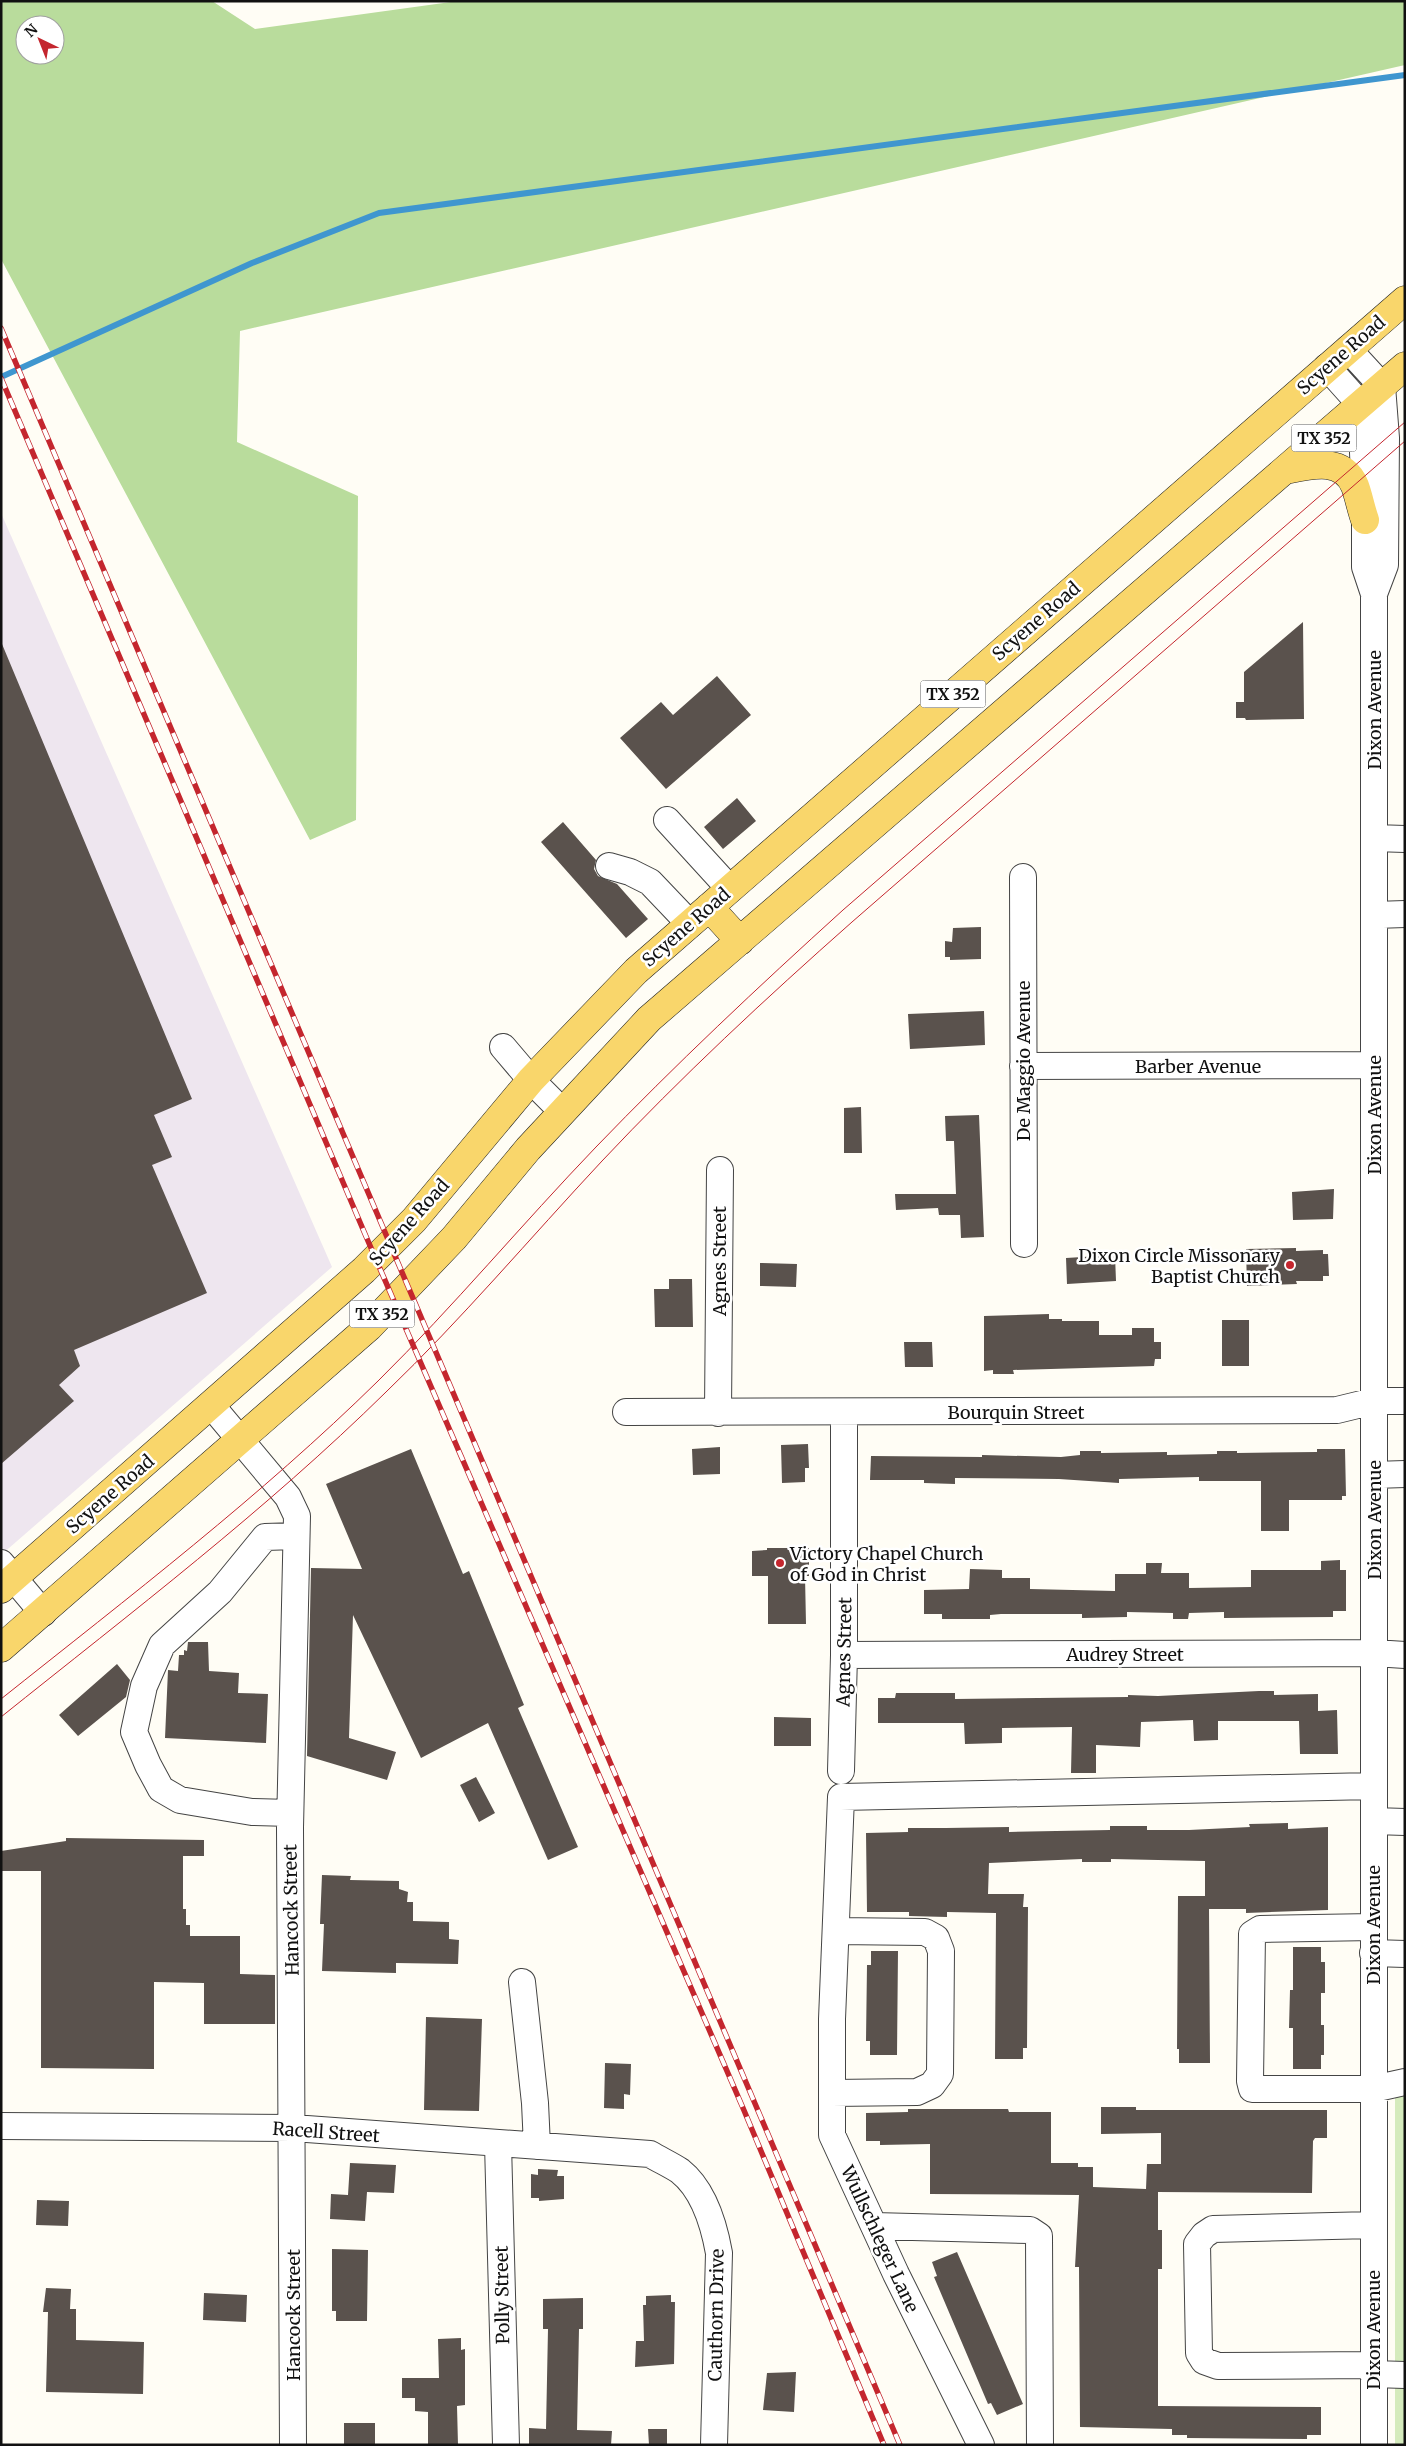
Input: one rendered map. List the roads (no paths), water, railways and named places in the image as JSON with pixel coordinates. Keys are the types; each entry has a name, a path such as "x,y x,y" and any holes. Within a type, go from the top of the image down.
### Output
{"main road":[{"name":"Scyene Road","path":"5,1577 211,1406 364,1270 414,1220 531,1080 636,971 1405,300"},
{"name":"TX 352","path":"1,1648 242,1440 395,1301 454,1238 562,1111 649,1019 1405,366"},
{"path":"1286,470 1317,464 1330,464 1340,468 1354,485 1365,520"},
{"path":"700,916 740,941"}],"street":[{"path":"1348,349 1382,386"},
{"path":"1327,367 1360,405"},
{"name":"Dixon Avenue","path":"1374,594 1386,565 1386,438 1382,386"},
{"name":"Dixon Avenue","path":"1360,405 1365,567 1374,594 1374,2445"},
{"path":"667,820 730,889"},
{"path":"1374,838 1405,839"},
{"path":"608,866 630,872 650,882 700,916"},
{"name":"De Maggio Avenue","path":"1023,877 1024,1244"},
{"path":"1374,915 1405,914"},
{"path":"503,1047 531,1080 562,1111"},
{"name":"Barber Avenue","path":"1023,1066 1374,1065"},
{"name":"Agnes Street","path":"718,1413 720,1170"},
{"name":"Bourquin Street","path":"626,1412 844,1413 1337,1410 1374,1401 1405,1401"},
{"name":"Hancock Street","path":"211,1406 242,1440 288,1497 297,1516 290,1813 293,2128 293,2445"},
{"name":"Agnes Street","path":"841,1771 844,1655 844,1413"},
{"path":"1374,1475 1405,1474"},
{"path":"290,1813 252,1812 180,1800 161,1789 134,1732 144,1686 162,1645 220,1592 265,1537 296,1536"},
{"path":"5,1577 42,1613"},
{"name":"Audrey Street","path":"844,1655 1374,1653 1405,1656"},
{"path":"832,2093 917,2092 932,2085 940,2074 940,1951 936,1938 925,1932 836,1931 841,1797 1373,1786"},
{"path":"1374,1821 1405,1822"},
{"path":"1373,1927 1260,1929 1252,1934 1250,2081 1252,2089 1373,2089 1405,2082"},
{"name":"Wullschleger Lane","path":"836,1931 832,2020 832,2135 874,2226 982,2445"},
{"path":"1373,1953 1405,1954"},
{"path":"522,1982 535,2104 537,2146"},
{"name":"Racell Street","path":"1,2126 293,2128 650,2154"},
{"name":"Polly Street","path":"498,2144 506,2445"},
{"name":"Cauthorn Drive","path":"650,2154 681,2172 699,2194 714,2225 719,2253 714,2445"},
{"path":"1373,2225 1213,2229 1204,2235 1197,2244 1199,2353 1204,2361 1218,2366 1373,2369 1405,2375"},
{"path":"874,2226 1030,2230 1039,2236 1040,2445"}],"waterway":[{"path":"1,377 252,263 379,213 1405,75"}],"tram line":[{"path":"1,1699 194,1545 288,1465 406,1353 596,1147 686,1056 748,997 843,910 1405,422"},
{"path":"1,1717 149,1599 294,1478 386,1392 442,1336 632,1130 756,1009 852,922 1405,441"}],"railway":[{"path":"1,328 900,2445"},
{"path":"1,378 365,1234 743,2108 884,2445"}],"place":[{"name":"Dixon Circle Missonary Baptist Church","path":"1290,1265"},
{"name":"Victory Chapel Church of God in Christ","path":"780,1563"}]}
